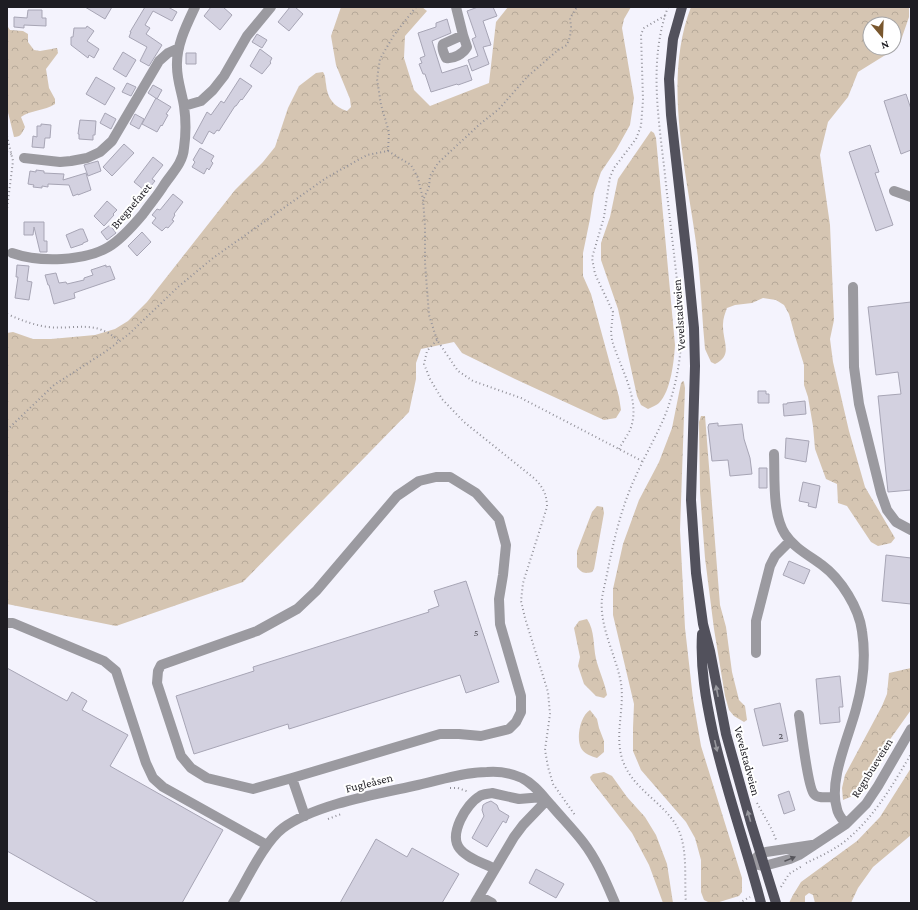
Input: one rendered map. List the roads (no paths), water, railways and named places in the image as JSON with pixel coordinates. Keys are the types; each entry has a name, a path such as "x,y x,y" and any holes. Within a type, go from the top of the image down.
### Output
{"main road":[{"name":"Vevelstadveien","path":"682,7 670,54 668,79 694,328 691,500 694,552 702,624 702,662 710,719 725,781 761,903"},
{"name":"Vevelstadveien","path":"702,624 710,650 726,734 760,854 776,903"}],"street":[{"name":"Bregnefaret","path":"12,253 36,260 81,258 100,252 119,240 129,231 158,196 179,164 184,150 186,124 177,68 179,48 184,29 195,7"},
{"path":"184,106 201,102 213,90 224,76 247,36 272,7"},
{"path":"456,7 463,35"},
{"path":"24,158 60,162 87,158 100,152 112,141 160,61 168,54 179,48"},
{"path":"894,191 911,197"},
{"path":"853,287 854,367 859,404 881,493 887,510 896,522 911,530"},
{"path":"774,454 776,508 784,533 790,540 824,566 838,581 854,605 862,630 864,651 860,692 840,761 835,797 835,802 840,816 846,824"},
{"path":"436,477 450,477 476,493 499,519 503,532 506,545 499,599 500,624 521,696 521,712 516,722 509,729 481,736 440,734 292,778 253,789 207,778 191,768 181,756 157,682 158,671 161,665 257,631 297,609 318,590 396,496 418,481 436,477"},
{"path":"756,653 756,621 770,566 775,556 790,540"},
{"path":"7,623 13,623 104,661 116,671 146,763 153,778 163,787 267,845"},
{"name":"Regnbueveien","path":"799,715 813,794 818,797 835,797"},
{"name":"Regnbueveien","path":"750,863 764,866 783,861 800,854 846,824 866,804 911,729"},
{"name":"Fugleåsen","path":"233,903 272,838 283,828 305,816 365,797 452,777 486,772 512,774 532,784 574,831 587,848 598,866 615,903"},
{"path":"292,778 305,816"},
{"path":"495,869 459,849 455,838 458,826 468,807 480,796 492,793 518,799 545,799"},
{"path":"492,903 477,899 519,831 545,799"},
{"name":"Regnbueveien","path":"750,863 760,854 787,848 812,845"}]}
